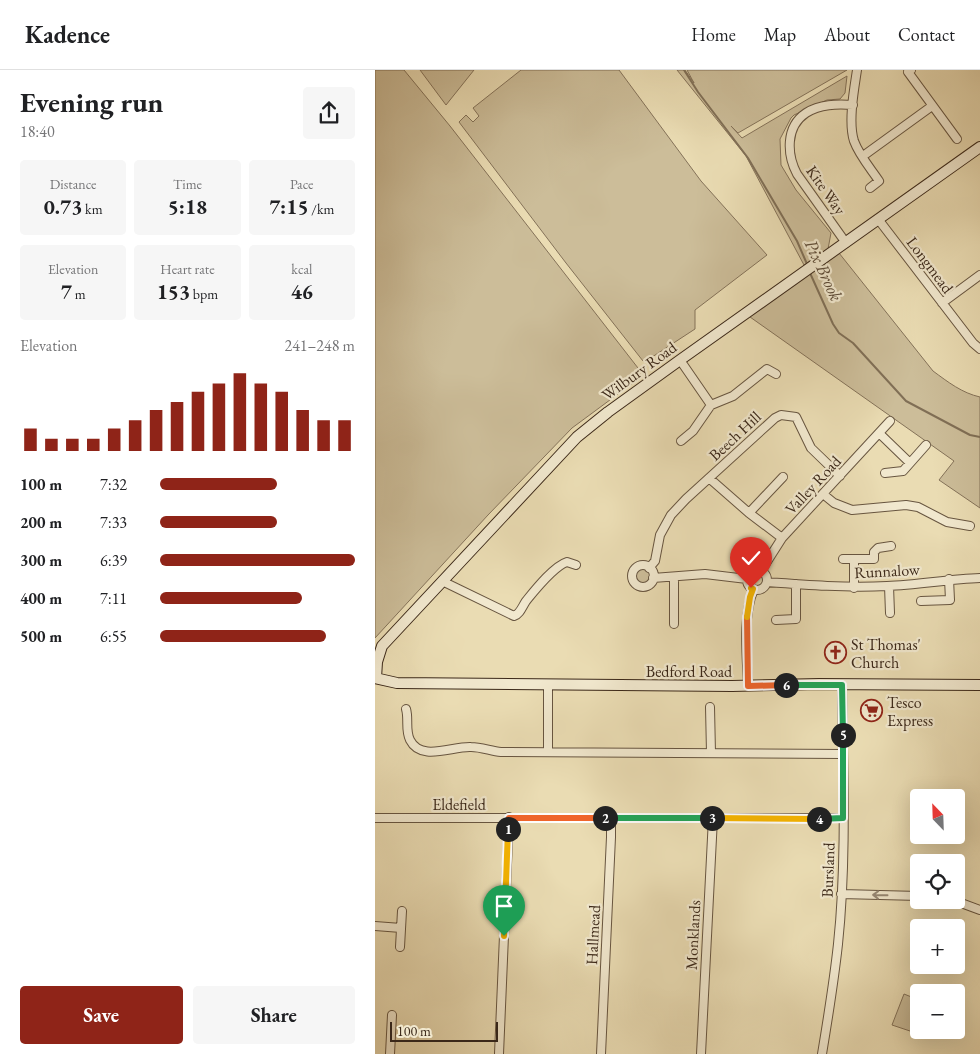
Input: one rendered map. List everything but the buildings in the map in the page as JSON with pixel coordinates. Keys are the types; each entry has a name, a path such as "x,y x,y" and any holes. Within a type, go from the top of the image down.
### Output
{"street":[{"path":"857,70 853,105 853,135 857,146 879,181 870,188"},
{"path":"911,70 908,72 957,139"},
{"name":"Kite Way","path":"846,242 797,174 792,165 789,147 793,131 801,117 807,113 825,106 853,105"},
{"path":"863,156 932,106"},
{"name":"Wilbury Road","path":"375,678 382,646 577,437 802,272 980,147"},
{"name":"Longmead","path":"878,219 973,343 980,349"},
{"path":"942,303 980,276"},
{"path":"680,360 711,405"},
{"path":"681,441 693,431 711,405 733,396 767,369 776,374"},
{"name":"Beech Hill","path":"649,568 655,561 658,543 666,522 677,508 775,418 781,415 796,417 811,448 839,476"},
{"name":"Valley Road","path":"761,571 783,538 891,421"},
{"path":"879,433 910,463"},
{"path":"885,472 903,470 926,445"},
{"path":"749,513 783,477"},
{"name":"Beech Hill","path":"709,478 749,513 783,538"},
{"path":"823,494 834,503 852,510 906,504 918,507 947,522 970,526"},
{"path":"843,560 874,559 874,552 878,548 891,546"},
{"path":"854,560 854,588"},
{"path":"442,581 514,616 518,614 528,599 559,566 567,562 576,565"},
{"path":"643,566 652,571 653,578 650,584 643,587 633,581 632,575 636,568 643,566"},
{"path":"761,571 766,575 767,582 762,589 753,589 747,579 752,572 761,571"},
{"path":"653,578 674,578 705,574 747,579"},
{"path":"674,578 675,624"},
{"name":"Runnalow","path":"767,582 854,588 980,578"},
{"path":"921,600 950,600 949,580"},
{"path":"776,620 796,619 795,584"},
{"path":"889,586 890,613"},
{"path":"748,686 748,612 753,589"},
{"name":"Bedford Road","path":"375,678 397,683 548,685 980,686"},
{"path":"548,685 548,752"},
{"name":"Bursland","path":"822,1054 838,944 841,894 843,818 842,685"},
{"path":"710,707 711,753"},
{"path":"406,709 409,739 415,746 424,751 469,747 501,752 843,754"},
{"name":"Eldefield","path":"375,818 843,818"},
{"path":"499,1054 509,818"},
{"name":"Hallmead","path":"601,1054 611,818"},
{"name":"Monklands","path":"701,1054 713,818"},
{"path":"841,894 910,896"},
{"path":"965,904 980,910"},
{"path":"400,947 402,911"},
{"path":"375,926 401,928"},
{"path":"390,1054 392,1015"}],"shaded area":[{"path":"375,70 404,70 450,126 638,368 641,377 572,428 488,515 375,638"},
{"path":"420,70 474,70 446,105"},
{"path":"521,70 619,70 701,181 767,255 695,310 695,329 646,361 643,361 566,263 459,122 466,115 473,122 479,116 473,108"},
{"path":"677,70 685,70 694,83 687,70 847,70 738,133 731,126 742,138 847,76 845,93 840,99 827,100 794,115 780,139 781,165 796,190 831,233 828,249 804,265 746,156"},
{"path":"839,253 933,371 961,390 980,397 980,508 939,480 954,461 750,317 752,312"},
{"path":"642,568 648,570 650,576 648,582 642,584 636,582 634,576 636,570"},
{"path":"904,994 910,996 910,1031 892,1025"}],"waterway":[{"name":"Pix Brook","path":"684,70 698,92 748,158 797,241 807,264"},
{"name":"Pix Brook","path":"810,273 839,333 853,343 906,401 970,435 980,437"}],"place":[{"name":"St Thomas' Church","path":"835,653"},
{"name":"Tesco Express","path":"871,711"}],"route":[{"path":"504,936 509,818 843,818 842,685 748,686 748,612 753,589 751,588"}]}
